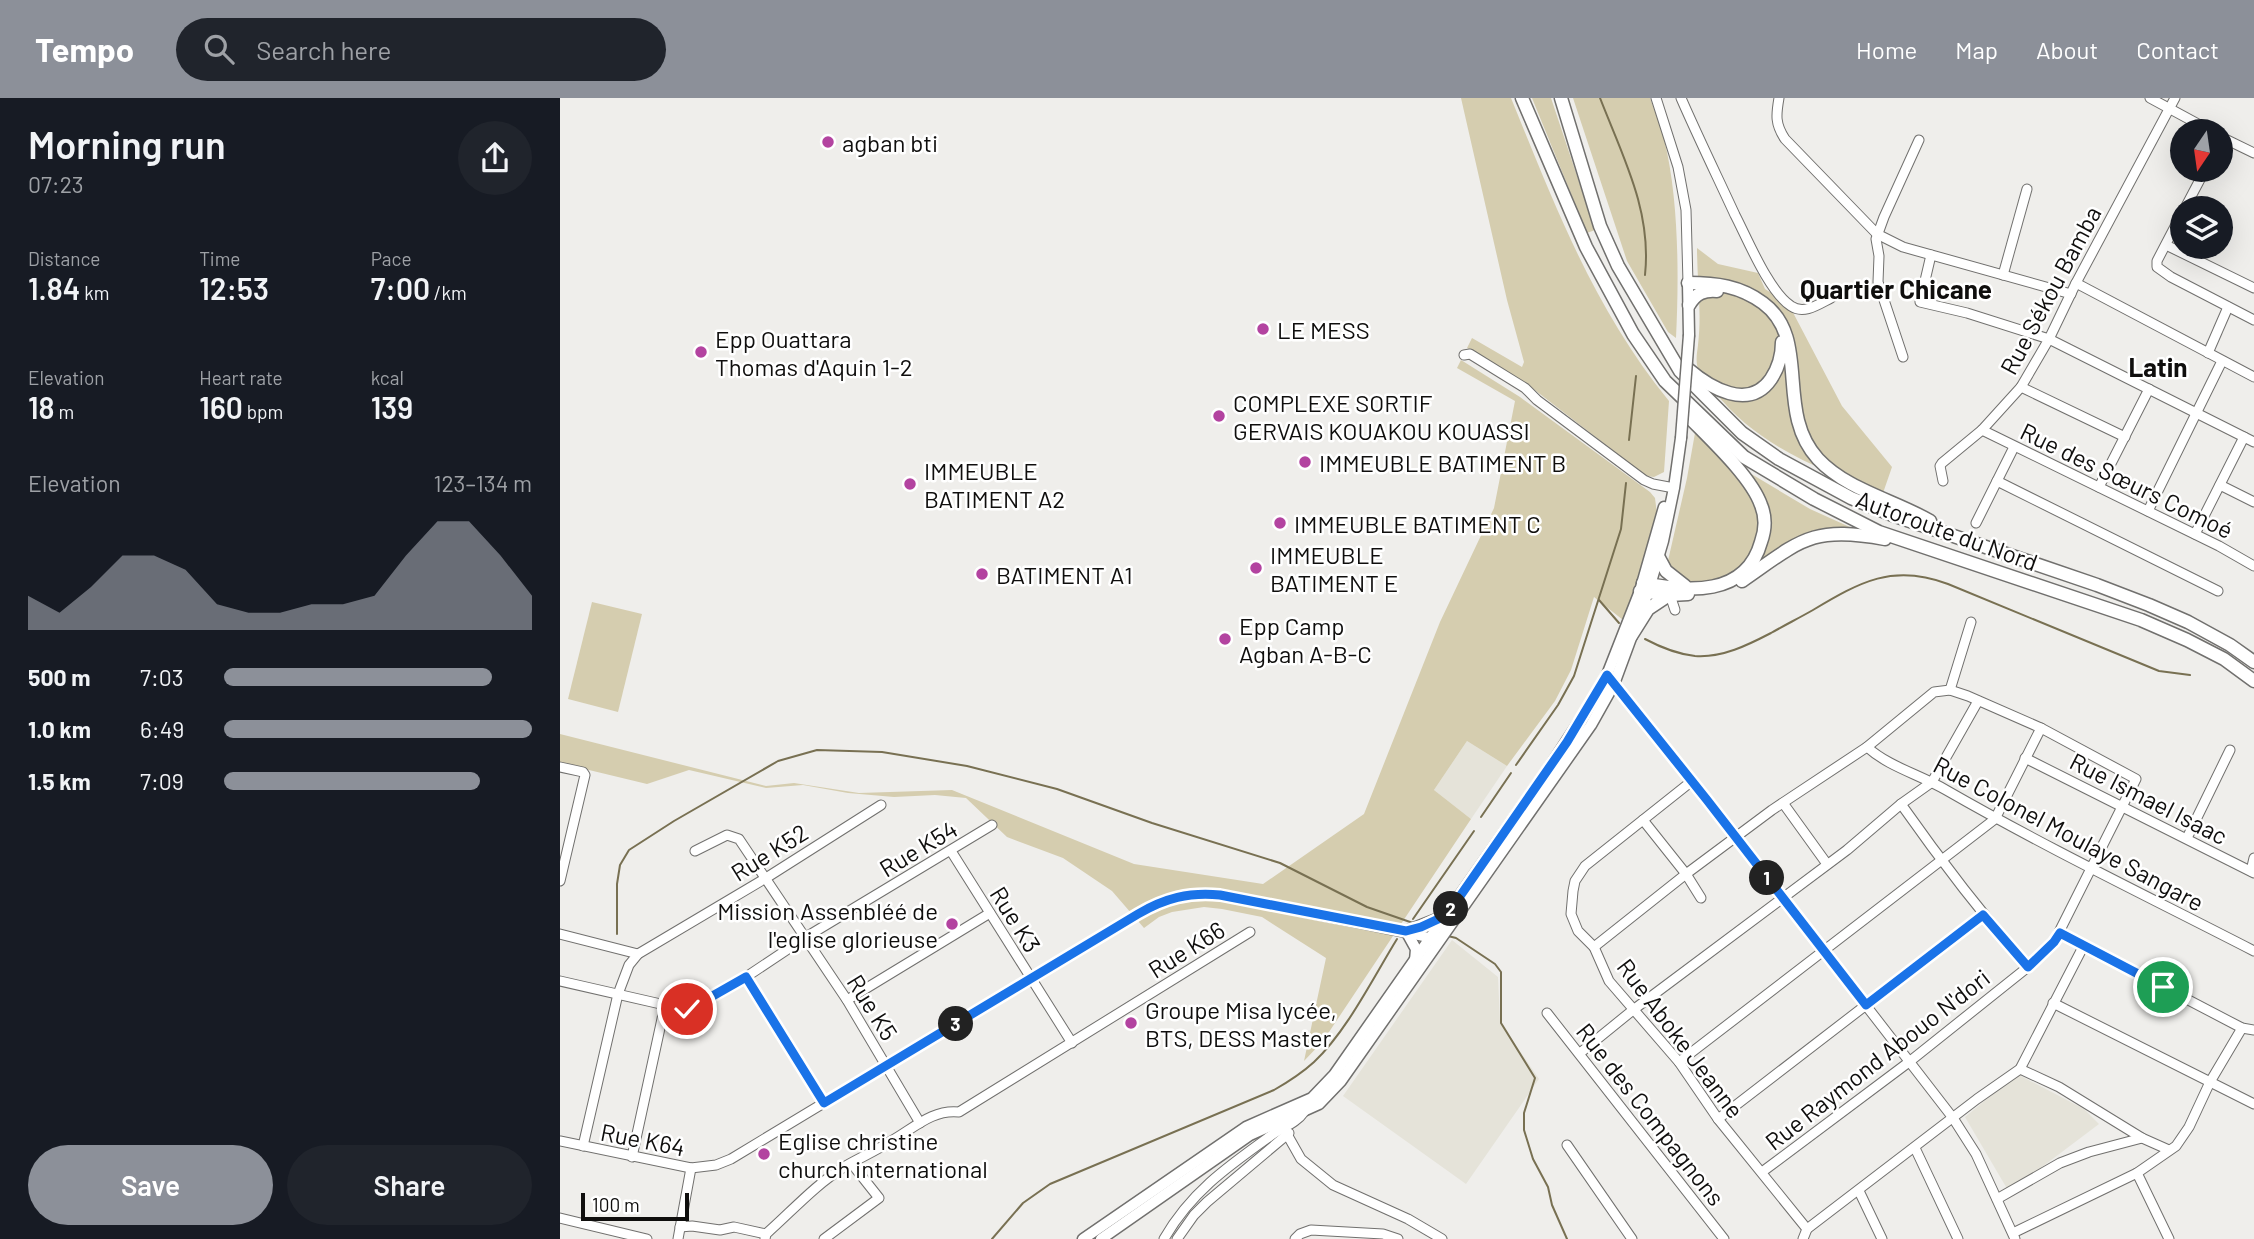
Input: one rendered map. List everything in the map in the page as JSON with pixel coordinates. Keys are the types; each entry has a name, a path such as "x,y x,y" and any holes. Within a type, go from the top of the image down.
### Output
{"highway":[{"name":"Autoroute du Nord","path":"1522,98 1586,247 1633,334 1665,381 1744,457 1814,499 1879,532 2141,620 2224,659 2254,681"},
{"path":"1561,98 1609,246 1666,351 1700,379 1729,393 1753,394 1768,383 1782,354 1782,339 1777,326 1759,308 1744,299 1688,282"},
{"path":"1689,305 1707,286 1731,286 1754,297 1775,314 1787,338 1796,419 1805,441 1819,460 1858,487 1927,519 1951,534"},
{"name":"Autoroute du Nord","path":"1666,351 1680,371 1742,433 1779,459 1852,498 1895,516 2148,605 2188,622 2254,662"},
{"path":"1645,588 1707,588 1734,580 1745,571 1759,550 1763,537 1764,517 1761,505 1750,486 1674,400 1665,381"},
{"path":"1645,588 1670,595 1716,593 1732,587 1796,544 1822,534 1853,534 1913,543"},
{"path":"1658,558 1666,571 1689,587"},
{"path":"1631,636 1648,609 1670,595"}],"main road":[{"path":"1101,1239 1250,1135 1301,1108 1334,1075 1415,961 1435,939 1447,915 1610,680 1631,636 1675,475 1681,438 1689,335 1688,282"},
{"path":"1083,1239 1246,1127 1319,1104 1341,1081 1435,939 1591,725 1658,558 1671,488"},
{"path":"1415,961 1416,948 1406,931 1447,915"}],"street":[{"path":"1656,98 1678,167 1686,210 1688,282"},
{"path":"1681,98 1748,241 1773,286 1791,307 1799,309 1808,309 1831,298"},
{"path":"1779,98 1775,116 1777,127 1785,139 1877,234 1903,247 2071,294"},
{"path":"2150,98 2188,119"},
{"name":"Rue Sékou Bamba","path":"1943,481 1940,466 1942,463 1982,430 2021,387 2049,339 2175,98"},
{"path":"1903,357 1878,282 1877,234 1919,140"},
{"path":"2233,143 2254,153"},
{"path":"2003,275 2027,189"},
{"path":"2170,237 2157,261 2157,267 2254,320"},
{"path":"2166,245 2254,288"},
{"path":"1931,255 1920,302 1966,313 2049,339 2254,442"},
{"path":"2076,283 2254,377"},
{"path":"2208,353 2228,307"},
{"path":"1538,400 1464,355 1470,354 1525,388 1644,480 1671,488"},
{"path":"2148,511 2222,360"},
{"path":"2021,387 2125,437"},
{"path":"2099,487 2150,389"},
{"name":"Rue des Sœurs Comoé","path":"1982,430 2254,566"},
{"path":"2194,534 2244,437"},
{"path":"1976,523 2014,447"},
{"path":"1997,481 2218,591"},
{"path":"2220,485 2254,502"},
{"path":"1670,595 1675,610"},
{"path":"1594,947 1735,836 1867,747 1934,692 1950,691 1971,622"},
{"path":"1610,680 1692,781 1953,1118 1976,1154 2014,1236 2137,1173 2176,1146 2242,1028"},
{"name":"Rue Raymond Abouo N'dori","path":"1762,1172 1909,1062 2028,967 2054,942 2136,779 2041,729 1950,691"},
{"path":"1580,1054 1633,1010 1932,782 1978,701"},
{"path":"1678,1062 1995,820 2041,729"},
{"name":"Rue Colonel Moulaye Sangare","path":"1867,747 1881,758 1932,782 1995,820 2254,951"},
{"path":"2187,838 2230,750"},
{"name":"Rue Ismael Isaac","path":"2025,758 2252,872"},
{"path":"560,767 584,774 560,881"},
{"name":"Rue Aboke Jeanne","path":"1692,781 1585,866 1575,881 1571,914 1578,931 1594,947 1609,981 1678,1062 1718,1119 1762,1172 1805,1234"},
{"path":"1783,803 1827,864"},
{"path":"1901,804 1983,915 2028,967"},
{"name":"Rue K52","path":"638,954 766,878 881,805"},
{"path":"1643,820 1686,874 1700,898"},
{"name":"Rue K54","path":"560,981 665,1005 692,1008 992,825"},
{"name":"Rue K5","path":"695,851 727,835 739,839 806,937 887,1065 920,1123"},
{"name":"Rue K3","path":"951,851 1072,1043"},
{"path":"2252,872 2254,858"},
{"name":"Rue K64","path":"560,1141 691,1168 731,1160 1155,903 1183,895 1220,895 1435,939"},
{"path":"846,1000 990,913"},
{"path":"1718,1119 1983,915"},
{"name":"Rue K66","path":"766,1237 802,1200 844,1167 920,1123 946,1111 959,1112 1250,932"},
{"path":"2060,933 2242,1028 2254,1030"},
{"path":"560,934 638,954 629,965 618,994 583,1146"},
{"path":"1805,1234 2020,1069 2084,945"},
{"path":"746,977 824,1103"},
{"path":"2053,1003 2254,1104"},
{"path":"632,1157 665,1005"},
{"name":"Rue des Compagnons","path":"1547,1013 1724,1239"},
{"path":"2020,1069 2059,1087 2142,1138 2169,1150"},
{"path":"1177,1239 1213,1196 1287,1136 1301,1108"},
{"path":"1164,1239 1184,1209 1209,1181 1271,1135 1294,1122"},
{"path":"1287,1136 1301,1159 1333,1185 1408,1219 1441,1239"},
{"path":"1997,1199 2060,1163 2142,1138"},
{"path":"1567,1145 1632,1239"},
{"path":"1914,1148 1958,1239"},
{"path":"824,1239 879,1198 852,1164"},
{"path":"678,1239 691,1168"},
{"path":"2137,1173 2169,1239"},
{"path":"1859,1191 1882,1239"},
{"path":"560,1218 647,1239"},
{"path":"680,1227 720,1230 734,1227 766,1237"},
{"path":"1295,1239 1311,1230 1383,1234 1398,1239"}],"shaded area":[{"path":"1461,98 1511,98 1578,256 1619,330 1669,401 1664,472 1654,477 1646,476 1527,384 1467,348 1472,338 1522,367 1524,362 1507,300"},
{"path":"1532,98 1551,98 1595,230 1587,233"},
{"path":"1573,98 1650,98 1664,139 1673,187 1678,290 1676,338 1668,332 1627,261"},
{"path":"1697,248 1718,264 1758,273 1765,289 1788,303 1842,406 1892,467 1883,493 1836,475 1770,442 1732,411 1704,380 1697,361 1700,321"},
{"path":"1461,360 1520,397 1650,492 1655,498 1657,514 1623,620 1594,597 1571,670 1555,701 1507,766 1467,741 1434,790 1471,819 1323,1041 1304,1061 1326,958 1262,917 1222,909 1204,907 1172,912 1159,917 1144,928 1112,891 1063,858 1007,837 966,798 935,795 894,797 848,793 803,785 766,788 689,770 647,784 560,763 560,734 766,786 794,783 859,793 952,790 1134,864 1263,884 1364,814 1440,622 1494,508 1515,401 1457,368"},
{"path":"1695,433 1743,483 1754,502 1759,524 1756,544 1745,561 1724,577 1698,584 1686,581 1667,565"},
{"path":"1748,472 1810,509 1852,528 1824,530 1762,561 1768,515 1762,494"},
{"path":"592,602 642,614 618,712 568,699"},
{"path":"1467,741 1507,766 1471,819 1434,790"},
{"path":"1452,940 1498,977 1500,1022 1539,1079 1466,1184 1343,1096"},
{"path":"2017,1074 2084,1109 2099,1124 2009,1192 1965,1117"}],"waterway":[{"path":"1600,98 1640,206 1646,251 1645,275"},
{"path":"1629,440 1636,376"},
{"path":"1516,765 1558,705 1574,676 1621,529 1626,483"},
{"path":"1645,639 1688,655 1725,653 1762,638 1862,584 1877,579 1910,575 1948,584 2159,671 2190,675"},
{"path":"1599,600 1619,623"},
{"path":"617,934 617,884 620,865 629,850 778,761 817,750 882,752 967,766 1057,789 1152,823 1280,863 1367,907 1413,923"},
{"path":"1481,817 1511,773"},
{"path":"1413,919 1474,831"},
{"path":"1448,936 1456,938 1495,964 1501,972 1501,1023 1535,1078 1524,1113 1524,1130 1533,1159 1548,1187 1552,1205 1567,1239"},
{"path":"992,1239 1023,1203 1050,1184 1274,1090 1300,1074 1338,1035 1397,939"}],"place":[{"name":"agban bti","path":"828,142"},
{"name":"LE MESS","path":"1263,329"},
{"name":"Epp Ouattara Thomas d'Aquin 1-2","path":"701,352"},
{"name":"COMPLEXE SORTIF GERVAIS KOUAKOU KOUASSI","path":"1219,416"},
{"name":"IMMEUBLE BATIMENT B","path":"1305,462"},
{"name":"IMMEUBLE BATIMENT A2","path":"910,484"},
{"name":"IMMEUBLE BATIMENT C","path":"1280,523"},
{"name":"IMMEUBLE BATIMENT E","path":"1256,568"},
{"name":"BATIMENT A1","path":"982,574"},
{"name":"Epp Camp Agban A-B-C","path":"1225,639"},
{"name":"Mission Assenbléé de l'eglise glorieuse","path":"952,924"},
{"name":"Groupe Misa lycée, BTS, DESS Master","path":"1131,1023"},
{"name":"Eglise christine church international","path":"764,1154"}],"district":[{"name":"Quartier Chicane","path":"1896,288"},
{"name":"Latin","path":"2158,366"}],"route":[{"path":"687,1009 746,977 824,1103 1155,903 1169,898 1202,893 1220,895 1406,931 1421,927 1447,915 1567,742 1607,675 1866,1005 1983,915 2028,967 2060,933 2163,987"}]}
